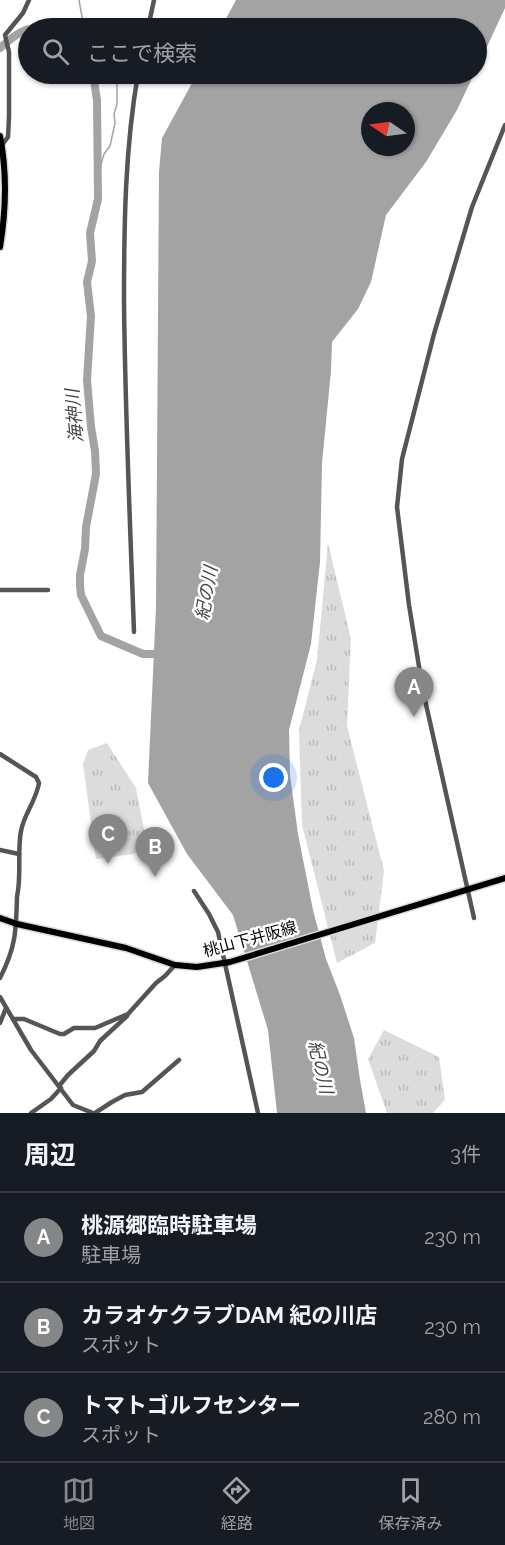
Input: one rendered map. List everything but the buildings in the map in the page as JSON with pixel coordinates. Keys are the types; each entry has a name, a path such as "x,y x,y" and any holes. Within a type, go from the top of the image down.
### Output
{"main road":[{"path":"0,136 5,202 0,247"},
{"name":"桃山下井阪線","path":"0,918 17,924 126,948 175,965 197,967 227,962 505,878"}],"street":[{"path":"19,18 29,0"},
{"path":"150,18 154,0"},
{"path":"2,145 8,134 9,52 5,35 18,19"},
{"path":"134,632 124,266 128,174 136,84"},
{"path":"474,918 423,691 409,605 397,507 402,459 434,334 472,207 505,125"},
{"path":"0,590 48,590"},
{"path":"0,754 36,777 39,783 21,829 17,924 11,954 0,978"},
{"path":"0,850 19,854"},
{"path":"194,891 218,932 227,962 258,1113"},
{"path":"31,1113 51,1099 68,1075 94,1051 100,1041 175,965"},
{"path":"0,997 31,1050 73,1105 94,1113 125,1095 142,1092 179,1060"},
{"path":"0,1023 6,1008"},
{"path":"13,1019 24,1019 64,1034 74,1028 95,1028 128,1014"},
{"path":"70,1112 73,1105"}],"green space":[{"path":"328,543 351,639 347,726 384,871 375,943 337,963 302,825 299,730 317,660"},
{"path":"107,743 136,788 147,845 134,854 96,859 83,764 88,750"},
{"path":"384,1030 439,1057 445,1100 433,1113 387,1113 368,1059"}],"water":[{"path":"236,0 505,0 505,8 487,47 487,18 226,18"},
{"name":"紀の川","path":"192,84 469,84 457,110 426,162 386,215 371,282 358,309 332,342 322,463 320,562 311,644 289,730 290,775 298,834 313,910 326,959 354,1038 366,1113 277,1113 268,1030 233,915 187,854 148,783 156,607 159,172 162,138"}],"waterway":[{"path":"79,0 82,18"},
{"name":"海神川","path":"0,48 18,34"},
{"name":"海神川","path":"95,84 97,100 98,199 90,233 92,261 87,282 91,316 87,380 96,474 80,575 81,595 101,636 143,654 165,654"},
{"path":"98,175 104,154 110,146 115,123 117,84"}],"place":[{"name":"桃源郷臨時駐車場","path":"414,717"},
{"name":"トマトゴルフセンター","path":"108,864"},
{"name":"カラオケクラブDAM 紀の川店","path":"155,877"}]}
